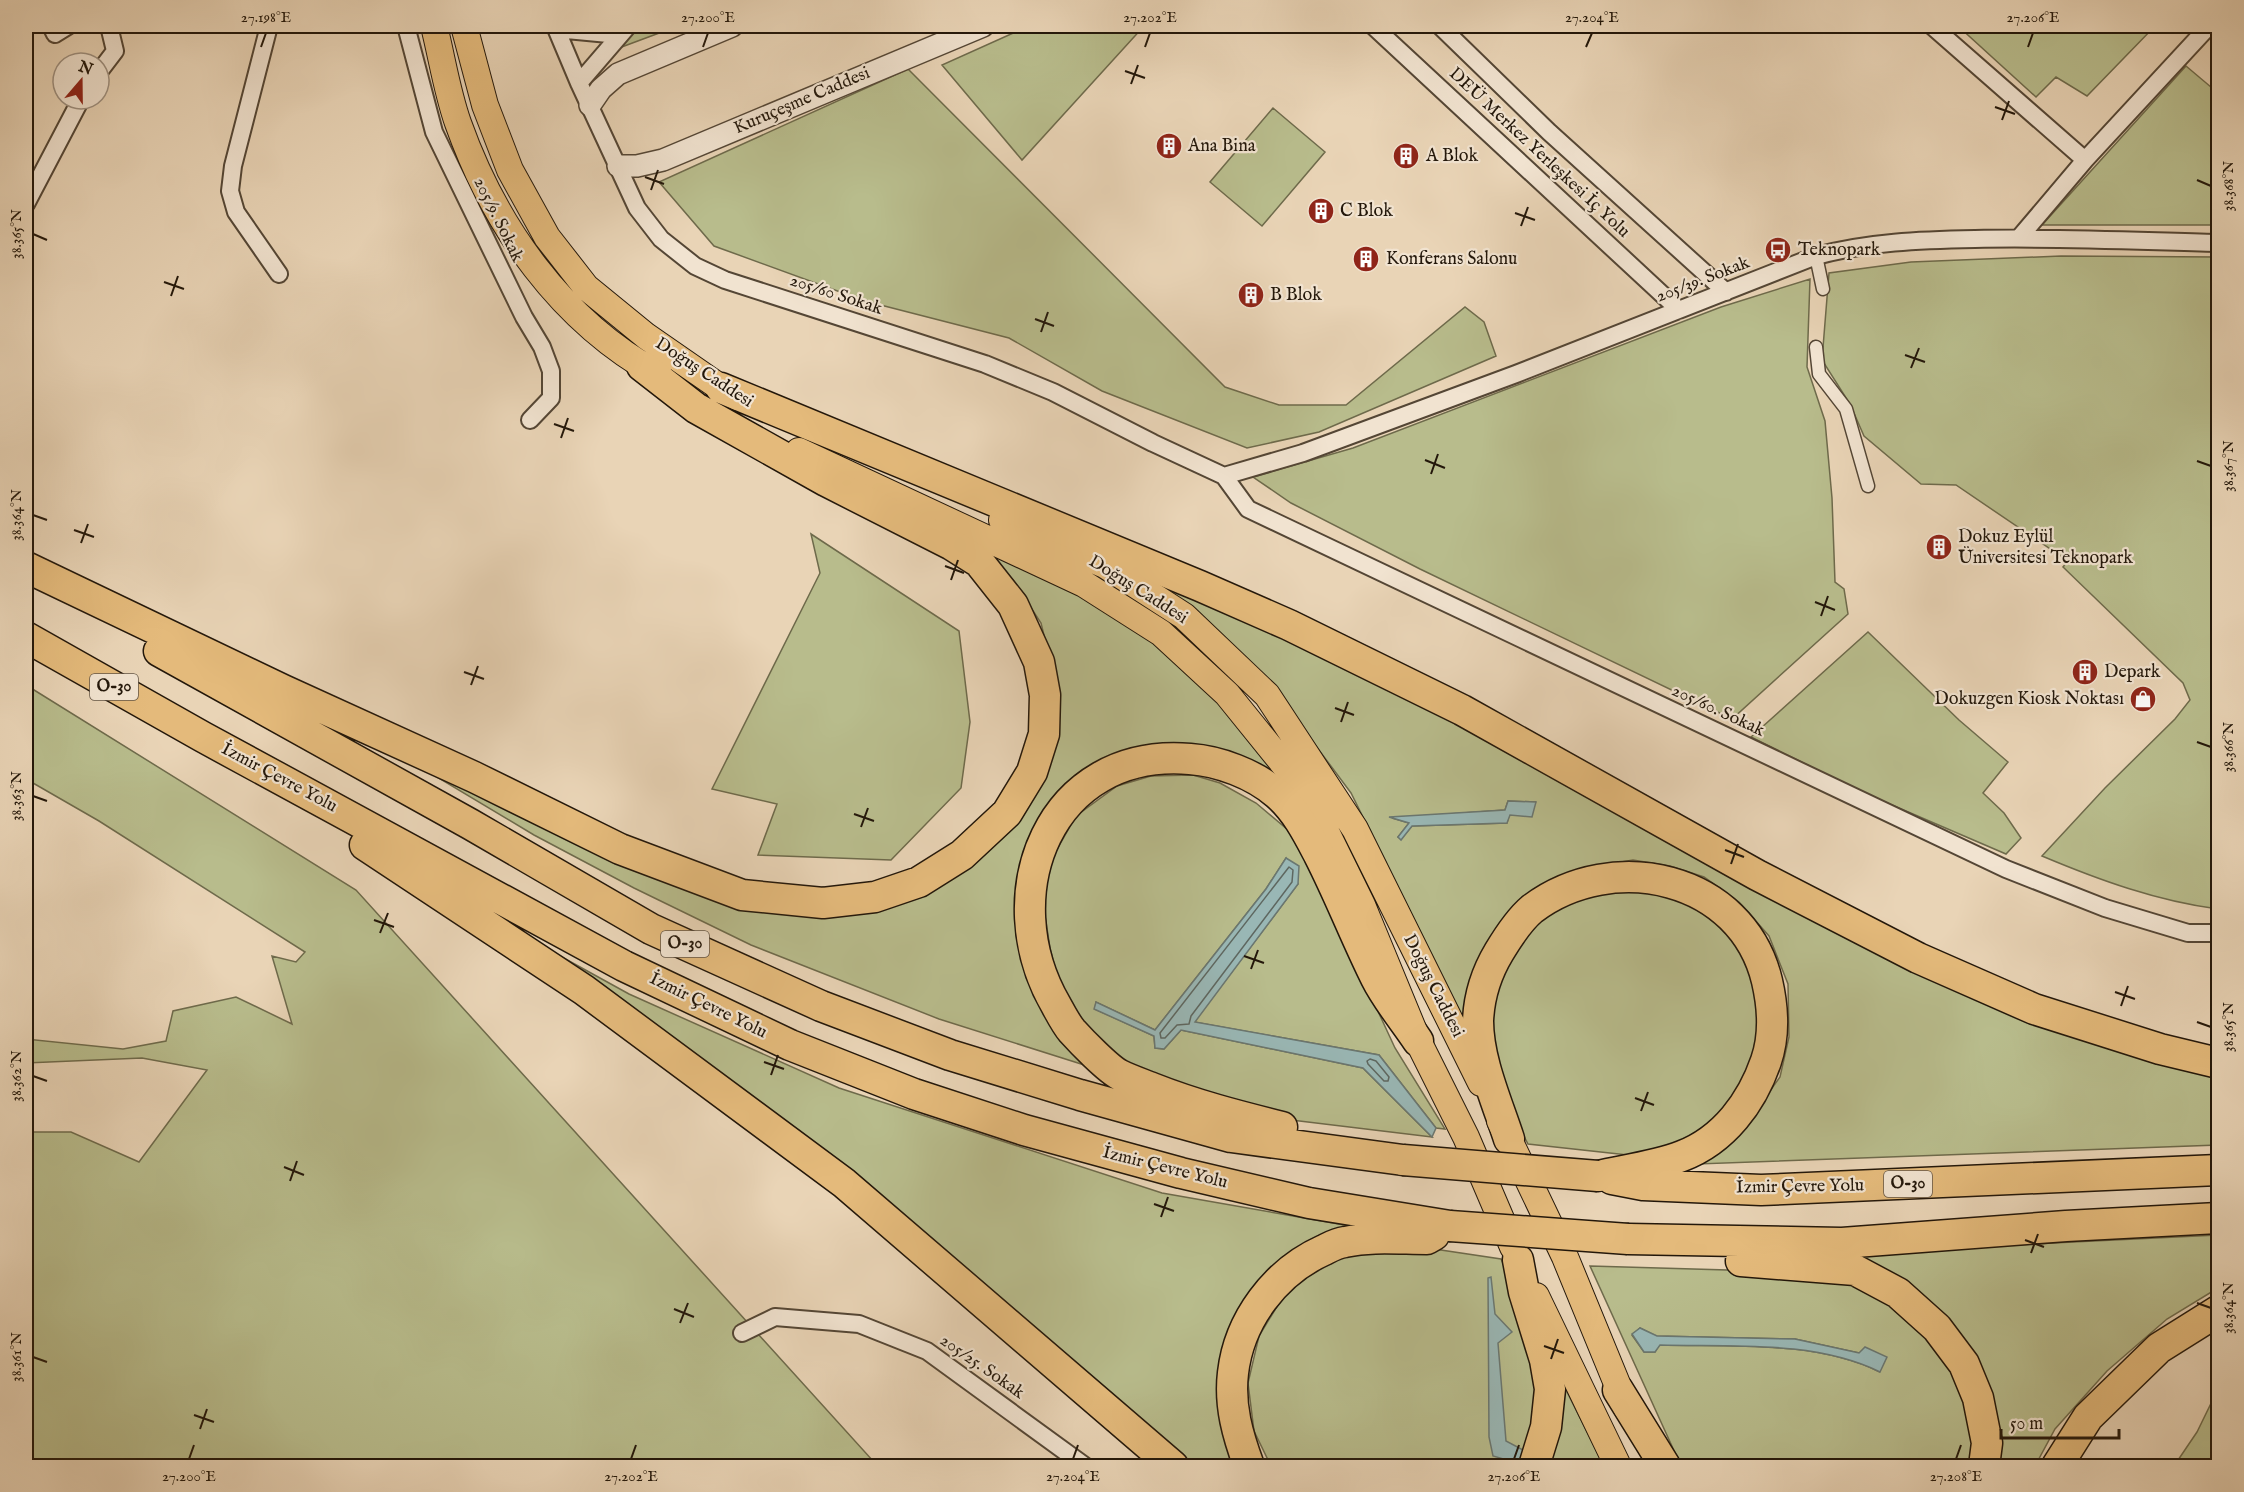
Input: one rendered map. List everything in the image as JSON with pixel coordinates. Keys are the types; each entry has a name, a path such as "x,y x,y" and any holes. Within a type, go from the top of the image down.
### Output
{"highway":[{"path":"26,567 283,690 474,777 620,849 742,895 823,903 875,897 919,882 962,855 1007,813 1032,772 1044,734 1045,695 1039,662 1013,605 979,562 952,545 826,481 696,408 642,366"},
{"path":"721,388 1289,625 1462,710 1757,875 1918,958 2034,1009 2160,1049 2218,1063"},
{"name":"O-30","path":"26,577 470,824 651,929 821,1006 950,1055 1080,1095 1231,1137 1403,1160 1598,1176"},
{"name":"İzmir Çevre Yolu","path":"26,637 203,737 624,966 790,1045 914,1094 1024,1130 1180,1173 1309,1203 1450,1226"},
{"path":"203,737 584,990 844,1183 1173,1467"},
{"path":"1403,1160 1189,1102 1118,1074 1071,1030 1044,984 1033,948 1029,910 1033,870 1044,838 1057,816 1078,793 1105,775 1135,764 1171,757 1208,760 1246,775 1277,794 1302,824 1331,879 1377,981 1418,1041"},
{"path":"1509,1139 1483,1055 1478,1021 1481,996 1491,965 1508,937 1531,910 1562,892 1593,881 1627,876 1657,878 1684,886 1713,903 1732,918 1750,941 1764,968 1771,998 1773,1029 1767,1057 1759,1081 1748,1102 1728,1125 1708,1141 1682,1156 1598,1176"},
{"name":"İzmir Çevre Yolu","path":"1598,1176 1643,1185 1761,1190 2218,1170"},
{"name":"O-30","path":"1450,1226 1628,1239 1842,1243 2066,1226 2218,1218"},
{"path":"1249,1467 1237,1432 1232,1399 1233,1372 1242,1338 1255,1310 1275,1283 1304,1259 1343,1242 1376,1238 1427,1239 1450,1226"},
{"path":"1628,1239 1665,1256 1855,1269 1898,1293 1937,1328 1964,1364 1978,1398 1987,1443 1984,1467"},
{"path":"1518,1260 1524,1292 1545,1360 1550,1389 1546,1427 1534,1467"},
{"path":"2057,1467 2088,1417 2159,1348 2218,1311"},
{"path":"1618,1390 1665,1467"}],"main road":[{"name":"Doğuş Caddesi","path":"434,26 458,122 489,197 516,244 586,324 642,366 769,436 1084,584 1161,633 1227,694 1307,793 1362,905 1418,1041 1466,1137 1518,1260 1618,1467"},
{"name":"Doğuş Caddesi","path":"464,26 485,105 510,170 547,237 586,287 646,336 721,388 793,427 1105,565 1185,616 1267,695 1355,829 1565,1257 1618,1390 1652,1467"}],"street":[{"path":"51,26 55,34 68,26"},
{"path":"109,26 115,51 111,56"},
{"path":"269,26 233,166 230,191 236,212 279,273"},
{"name":"205/9. Sokak","path":"406,26 434,132 524,317 542,347 551,371 551,398 530,420"},
{"path":"590,105 601,89 618,74 732,26"},
{"name":"Kuruçeşme Caddesi","path":"618,166 637,166 663,160 983,26"},
{"name":"DEÜ Merkez Yerleşkesi İç Yolu","path":"1373,26 1679,310"},
{"name":"DEÜ Merkez Yerleşkesi İç Yolu","path":"1440,26 1549,132 1726,292"},
{"path":"1932,26 2085,160"},
{"path":"2019,238 2085,160 2209,26"},
{"path":"555,27 623,30"},
{"name":"205/60 Sokak","path":"555,27 637,208 662,239 695,266 725,280 985,364 1053,392 1224,476"},
{"path":"579,83 623,30"},
{"path":"26,204 75,111"},
{"name":"205/39. Sokak","path":"1224,476 1314,449 1516,374 1816,256 1849,247 1905,240 2019,238 2218,243"},
{"path":"1816,256 1823,289"},
{"path":"1816,347 1819,374 1846,409 1868,486"},
{"name":"205/60. Sokak","path":"1224,476 1248,509 2006,869 2105,908 2188,933 2218,933"},
{"name":"205/25. Sokak","path":"742,1333 775,1317 859,1323 927,1351 1085,1467"}],"green space":[{"path":"640,26 678,26 619,48"},
{"path":"1029,26 1144,26 1022,160 942,65"},
{"path":"1958,26 2155,26 2087,96 2056,77 2036,97"},
{"path":"2186,66 2218,93 2218,225 2042,225"},
{"path":"908,69 1225,387 1279,405 1346,405 1465,307 1484,322 1496,356 1319,432 1247,448 1102,391 1009,338 865,301 714,246 659,182"},
{"path":"1273,108 1325,152 1262,226 1210,182"},
{"path":"2061,256 2218,257 2218,909 2173,901 2129,888 2042,856 2105,788 2175,719 2190,700 2183,683 2063,567 2068,561 1956,485 1921,484 1864,436 1850,404 1822,360 1829,273 1911,262"},
{"path":"1810,279 1807,367 1825,421 1832,498 1835,582 1844,589 1848,614 1732,719 1420,569 1291,503 1253,477 1353,448 1721,307"},
{"path":"811,534 959,631 970,722 961,788 891,860 758,855 777,804 712,789 820,573"},
{"path":"969,538 1134,621 1231,714 1297,798 1235,758 1088,775 1023,921 1100,1070 939,1019 751,945 634,888 534,835 355,728 529,812 841,910 1009,827 1056,684 1041,623 1013,580"},
{"path":"1112,559 1291,634 1799,909 2218,1076 2218,1145 1698,1164 1757,1109 1780,1077 1789,1037 1788,984 1769,936 1739,902 1704,877 1670,866 1633,860 1591,867 1549,884 1469,1031 1351,793 1272,687","holes":["1508,801 1536,802 1509,815 1507,823 1412,826 1401,839 1398,837 1409,823 1392,818 1505,810"]},
{"path":"1868,632 1959,720 2008,762 1983,793 2004,813 2021,838 2006,854 1864,793 1751,737"},
{"path":"26,685 356,890 873,1461 883,1466 26,1466 26,1132 71,1132 139,1162 207,1070 142,1058 26,1063 26,1039 123,1049 166,1041 173,1011 236,997 292,1024 272,956 296,962 305,952 99,821 26,779"},
{"path":"1193,775 1220,783 1256,803 1288,830 1312,869 1395,1048 1445,1129 1436,1128 1379,1055 1194,1022 1298,884 1286,858 1266,889 1155,1030 1096,1002 1095,1009 1154,1036 1155,1048 1164,1049 1181,1030 1363,1068 1432,1137 1283,1119 1174,1087 1116,1058 1079,1021 1059,984 1050,948 1043,902 1051,860 1076,816 1117,786 1151,776"},
{"path":"1643,889 1688,903 1725,930 1751,968 1762,1010 1744,1094 1679,1150 1637,1156 1528,1144 1511,1112 1490,1025 1497,980 1519,939 1554,909 1597,891"},
{"path":"531,940 629,994 839,1088 1162,1193 1350,1226 1347,1232 1247,1309 1246,1466 1195,1466 850,1172"},
{"path":"2218,1235 2218,1288 2167,1319 2107,1371 2055,1429 2035,1466 1995,1466 1975,1360 1830,1254"},
{"path":"1414,1246 1501,1259 1513,1285 1540,1374 1531,1445 1518,1466 1271,1466 1254,1431 1248,1383 1259,1336 1284,1295 1299,1279 1343,1253"},
{"path":"1590,1266 1829,1273 1893,1300 1954,1366 1976,1412 1980,1466 1681,1466","holes":["1640,1328 1656,1336 1795,1339 1859,1353 1880,1372 1828,1355 1772,1347 1659,1345 1655,1352 1644,1352 1632,1335"]},
{"path":"1559,1376 1604,1466 1543,1466"},
{"path":"2218,1389 2218,1466 2174,1466 2197,1432"}],"water":[{"path":"1508,801 1536,802 1532,817 1510,815 1507,823 1412,826 1401,840 1398,837 1409,823 1389,817 1505,810"},
{"path":"1286,858 1299,866 1298,884 1195,1022 1379,1055 1436,1128 1432,1137 1363,1068 1181,1030 1164,1049 1155,1048 1154,1036 1094,1009 1096,1002 1155,1030 1266,889"},
{"path":"1491,1277 1495,1314 1512,1332 1498,1343 1506,1441 1525,1451 1517,1463 1493,1456 1489,1437 1488,1278"},
{"path":"1640,1328 1657,1336 1795,1339 1859,1353 1865,1347 1887,1357 1880,1372 1828,1355 1772,1347 1660,1345 1655,1352 1644,1352 1632,1334"}],"place":[{"name":"Ana Bina","path":"1169,146"},
{"name":"A Blok","path":"1406,156"},
{"name":"C Blok","path":"1321,211"},
{"name":"Teknopark","path":"1778,250"},
{"name":"Konferans Salonu","path":"1366,259"},
{"name":"B Blok","path":"1251,295"},
{"name":"Dokuz Eylül Üniversitesi Teknopark","path":"1939,547"},
{"name":"Depark","path":"2085,672"},
{"name":"Dokuzgen Kiosk Noktası","path":"2143,699"}]}
